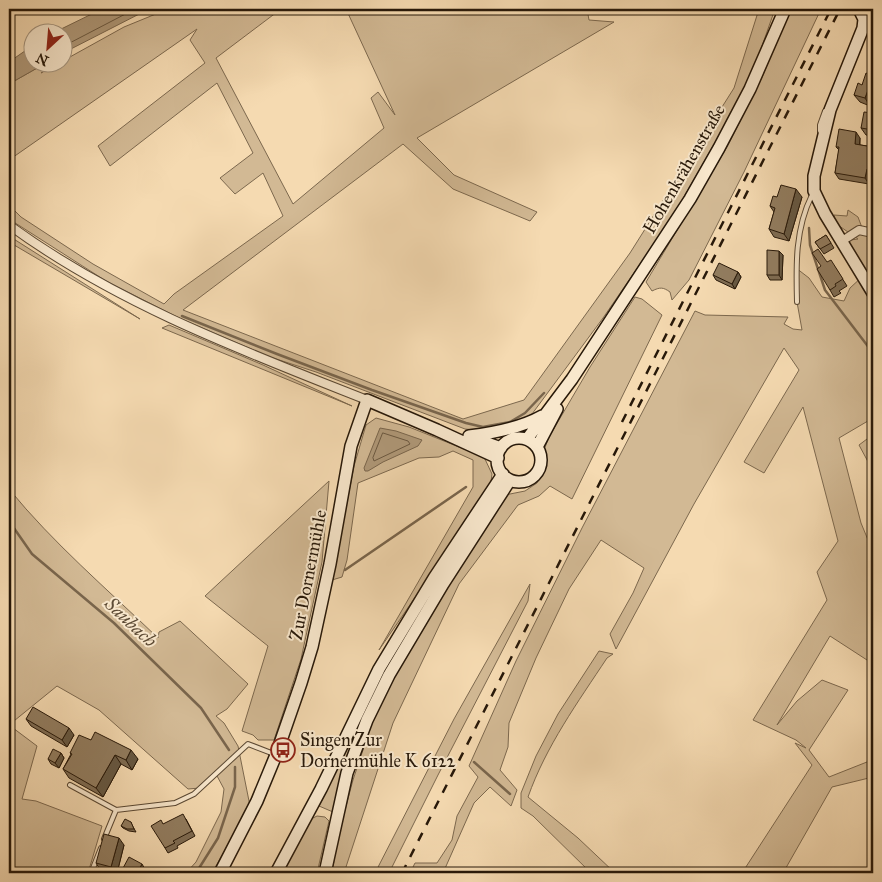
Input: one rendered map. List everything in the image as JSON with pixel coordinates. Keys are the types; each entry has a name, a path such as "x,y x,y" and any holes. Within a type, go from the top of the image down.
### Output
{"main road":[{"name":"Hohenkrähenstraße","path":"572,379 695,191 750,89 785,9"},
{"path":"859,9 864,19 863,28 834,100 826,126 816,162 814,191 825,214 873,293"},
{"path":"527,439 572,379"},
{"path":"537,447 572,379"},
{"path":"367,400 437,430 499,453"},
{"name":"Zur Dornermühle","path":"220,873 257,800 288,724 312,646 330,564 351,446 367,400"},
{"path":"469,436 532,422 546,414"},
{"path":"437,430 469,436 499,453"},
{"path":"513,439 527,439 537,447 541,462 534,476 520,482 507,477 498,467 499,453 513,439"},
{"path":"276,873 321,790 379,669 434,578 507,477"},
{"path":"325,873 347,773 367,720 389,675 507,477"}],"street":[{"path":"9,225 95,280 162,316 367,400"},
{"path":"842,242 859,230 873,234"}],"lane":[{"path":"822,140 820,125 823,114 834,100"},
{"path":"816,162 826,148 830,131 826,126"},
{"path":"797,302 796,268 798,241 805,210 814,191"},
{"path":"70,784 116,810 175,803 194,794 248,744 276,755"},
{"path":"91,873 116,810"}],"shaded area":[{"path":"168,9 281,9 216,58 293,204 384,128 371,98 378,92 395,115 346,9 587,9 589,20 614,22 417,138 454,175 537,212 530,221 453,189 403,144 183,310 463,419 524,400 630,253 734,88 759,9 775,9 749,83 673,216 603,318 532,414 516,422 482,430 465,429 316,372 270,357 177,317 106,281 9,219 9,205 21,217 93,264 164,304 174,294 283,216 263,173 235,194 220,178 253,153 217,83 110,166 98,146 205,63 190,40 197,29 9,160 9,84 30,72 72,72 72,56 124,27"},
{"path":"790,9 821,9 744,172 689,280 672,300 670,292 661,288 652,291 646,282 727,147 763,75"},
{"path":"848,210 858,217 864,233 873,236 873,418 839,438 861,523 873,552 873,650 867,660 830,636 777,725 797,701 822,680 848,690 809,750 829,777 873,758 873,777 832,787 783,873 742,873 812,765 795,743 806,748 796,740 753,720 827,600 817,572 838,541 803,407 764,473 744,462 799,370 784,348 694,504 616,649 610,634 633,593 644,568 601,540 569,589 536,658 509,723 508,747 500,770 517,790 511,806 490,787 474,803 443,873 410,873 415,863 437,863 452,840 457,816 478,777 469,766 516,661 582,528 695,311 705,315 788,317 784,324 793,329 802,330 797,302 796,268 809,278 822,297 844,301 850,288 863,276 842,241 858,239 835,223 834,215 847,216"},
{"path":"9,236 140,319 9,242"},
{"path":"635,297 642,299 662,315 572,499 550,486 539,496 518,505 459,584 393,723 344,873 332,873 338,836 353,780 372,723 404,658 505,495 525,491 537,483 545,470 544,450 549,437 590,367"},
{"path":"169,325 263,365 352,406 162,328"},
{"path":"376,418 409,427 484,457 492,474 490,488 379,650 473,487 473,460 453,451 439,457 419,458 358,483 347,560 342,577 332,580 354,466 366,425"},
{"path":"867,439 873,451 873,471 859,445"},
{"path":"329,481 322,562 301,659 274,740 258,740 253,735 242,731 268,646 205,596"},
{"path":"9,489 62,547 158,638 159,632 180,621 248,684 227,709 216,716 224,723 238,746 250,806 212,873 186,873 196,862 221,812 224,789 216,774 200,788 188,789 99,710 57,686 9,725"},
{"path":"530,584 528,601 389,873 375,873 454,719"},
{"path":"599,651 613,654 607,658 563,725 535,778 528,797 578,838 615,873 591,873 533,816 521,808 521,793 536,756 558,714"},
{"path":"9,725 37,746 22,799 36,801 102,826 88,873 9,873"},
{"path":"357,730 343,771 333,812 319,806"},
{"path":"317,816 325,817 329,821 317,873 282,873 311,819"}],"water":[{"path":"102,9 149,9 72,48 72,24"},
{"path":"22,53 22,72 30,72 9,84 9,62"},
{"path":"380,428 396,431 422,440 418,446 365,471 364,468"}],"building":[{"path":"866,73 873,76 873,92 868,90 865,98 854,95 858,83 862,85"},
{"path":"864,112 873,113 873,130 861,128"},
{"path":"839,129 856,132 855,144 873,147 873,170 867,169 865,178 835,173 839,147 836,147"},
{"path":"781,185 796,189 784,234 769,229 775,208 770,206 773,196 777,197"},
{"path":"826,235 831,243 820,249 815,242"},
{"path":"818,249 827,262 831,260 843,279 830,290 817,269 821,266 812,253"},
{"path":"767,250 779,251 779,275 767,275"},
{"path":"719,263 738,272 732,284 713,275"},
{"path":"33,707 69,728 62,740 26,719"},
{"path":"95,732 131,750 126,760 115,755 96,788 63,769 72,754 70,753 79,735 91,740"},
{"path":"53,749 61,753 55,763 48,759"},
{"path":"183,814 192,831 173,841 175,843 165,848 151,826 161,820 163,824"},
{"path":"125,819 131,822 134,829 127,829 121,826"},
{"path":"104,834 119,838 111,867 96,863"},
{"path":"129,857 142,864 137,873 128,873 122,870"}],"waterway":[{"path":"809,228 810,245 825,290 873,353"},
{"path":"868,236 873,238"},
{"path":"182,316 372,390 466,423 483,427 510,422 525,413 544,393"},
{"path":"345,570 466,487"},
{"name":"Saubach","path":"9,521 32,554 114,623 201,708 229,750"},
{"path":"474,762 510,794"},
{"name":"Saubach","path":"196,873 218,838 235,787 235,767"}],"railway":[{"path":"622,422 831,9"},
{"path":"402,873 840,9"}],"place":[{"name":"Singen Zur Dornermühle K 6122","path":"283,750"}]}
